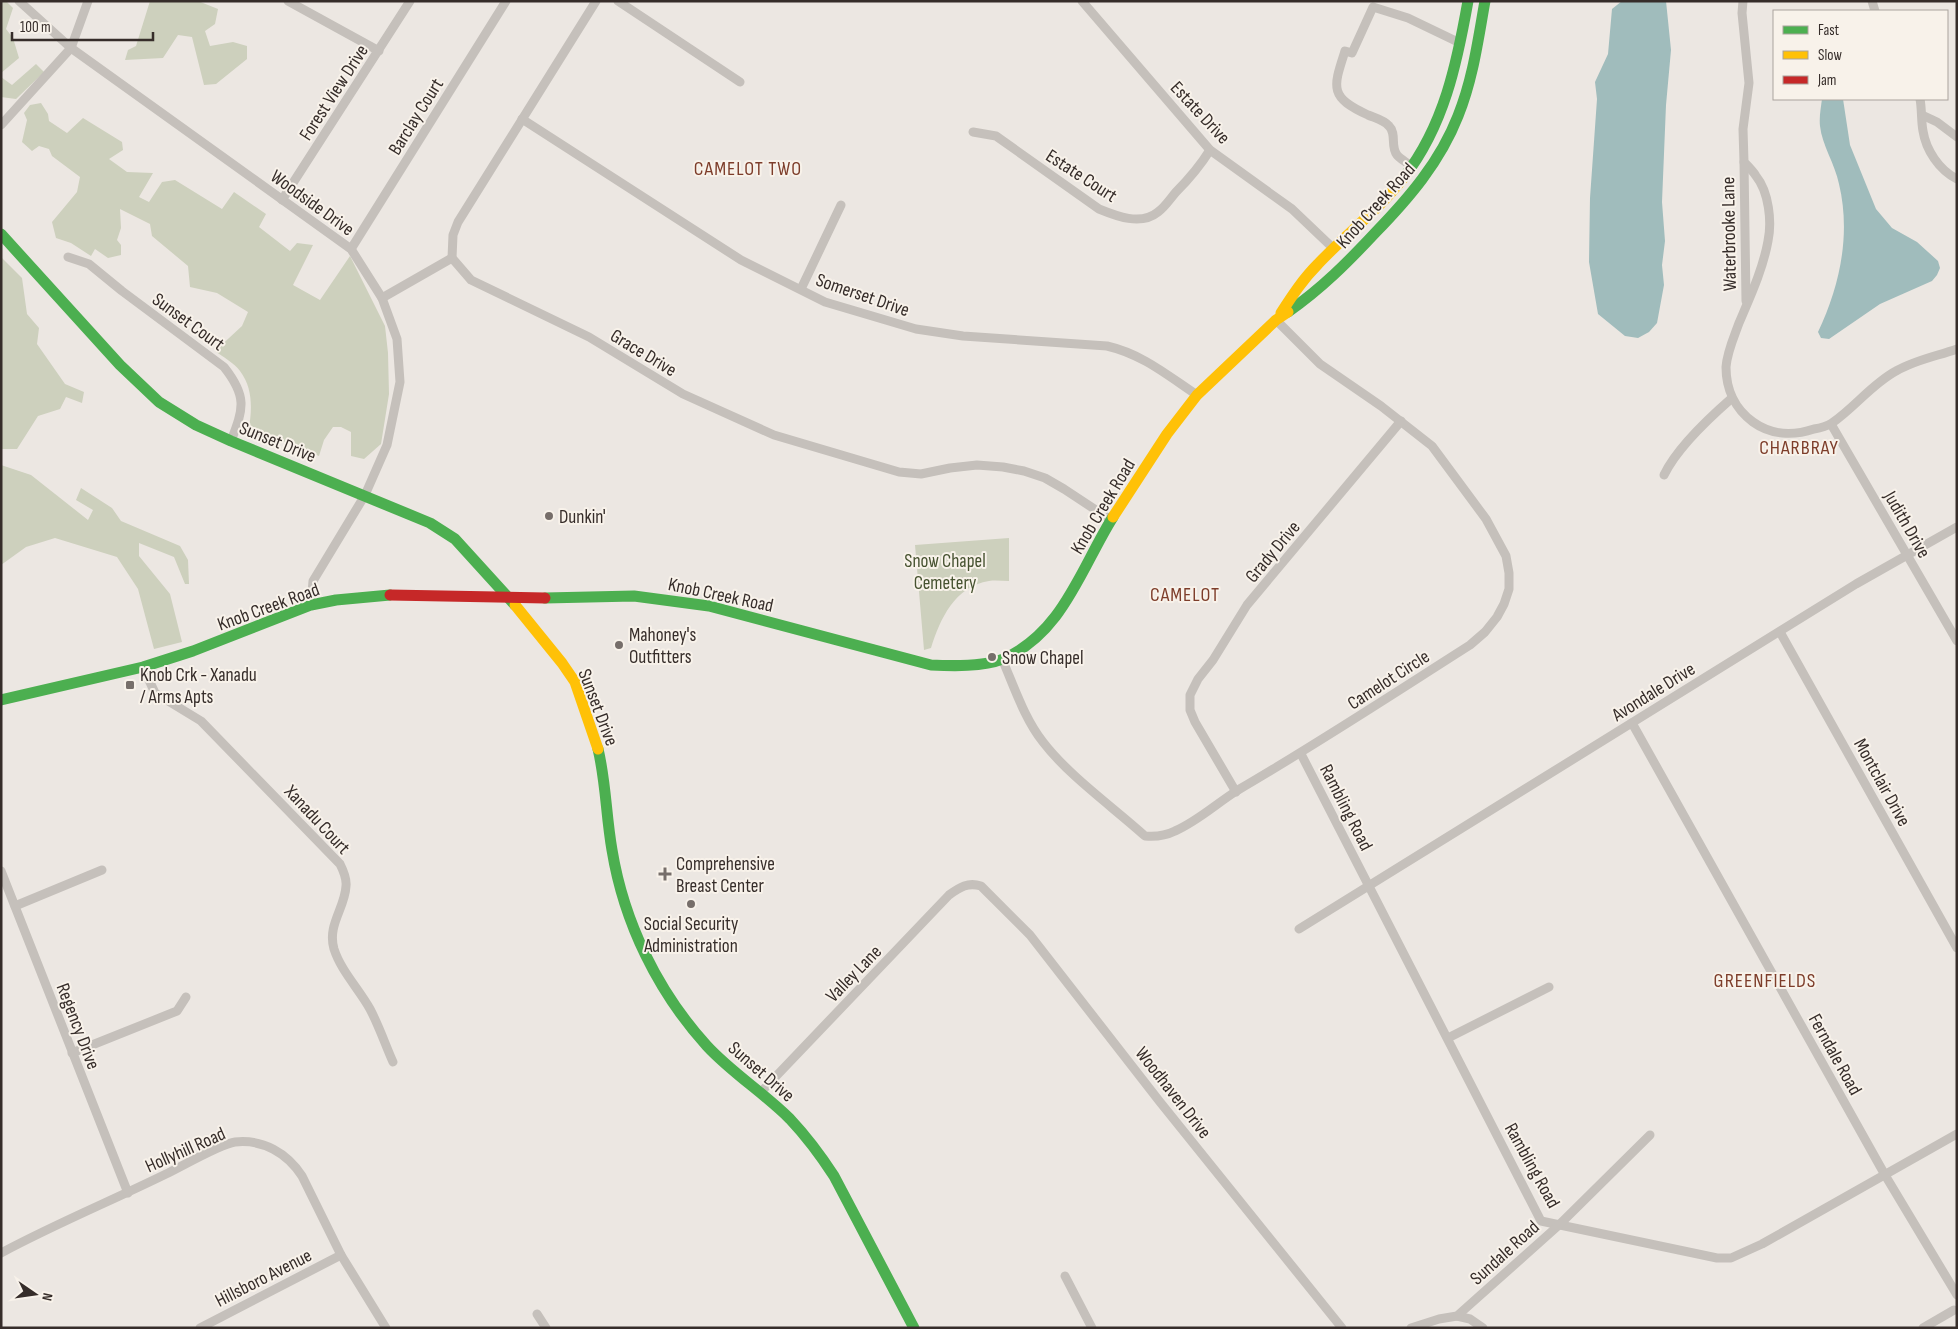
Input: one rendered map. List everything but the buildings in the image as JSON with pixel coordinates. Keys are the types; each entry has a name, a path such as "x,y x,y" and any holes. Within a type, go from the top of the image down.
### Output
{"main road":[{"name":"Knob Creek Road","path":"1276,320 1305,279 1394,188 1412,167 1423,149 1451,80 1468,1"},
{"name":"Knob Creek Road","path":"1,700 143,667 194,651 311,605 336,600 386,595 510,598 634,596 709,606 931,665 965,666 1002,659 1028,643 1051,623 1070,596 1111,520 1167,434 1196,395 1276,320 1316,292 1367,243 1427,176 1447,141 1468,87 1485,1"},
{"path":"1460,43 1477,45"},
{"path":"1412,167 1427,176"},
{"name":"Sunset Drive","path":"1,234 120,366 159,402 196,425 231,441 430,523 455,539 510,598 562,663 575,682 580,694 594,734 603,769 612,850 623,899 637,937 652,967 677,1009 708,1046 790,1119 827,1165 914,1328"},
{"path":"1316,292 1330,272 1335,255 1334,249 1343,252 1349,251 1367,243"}],"street":[{"name":"Woodside Drive","path":"19,1 71,48 351,249 382,298 397,339 400,382 388,446 366,496 313,581 311,605"},
{"path":"1,125 71,48 88,1"},
{"path":"288,1 379,51"},
{"name":"Forest View Drive","path":"282,200 410,1"},
{"name":"Barclay Court","path":"351,249 506,1"},
{"path":"382,298 452,258 452,235 458,222 596,1"},
{"path":"618,1 740,82"},
{"name":"Estate Drive","path":"1082,1 1210,150 1292,209 1334,249"},
{"name":"Waterbrooke Lane","path":"1743,1 1742,13 1749,83 1743,129 1746,307"},
{"path":"1412,167 1397,155 1393,146 1393,133 1389,125 1353,108 1343,100 1336,89 1337,76 1345,51 1352,53 1373,7 1408,18 1460,43"},
{"path":"1920,100 1922,130 1932,156 1941,167 1957,179"},
{"path":"1922,115 1937,122 1957,138"},
{"name":"Somerset Drive","path":"522,119 741,260 825,302 916,329 963,336 1107,346 1126,350 1143,358 1196,395"},
{"name":"Estate Court","path":"973,132 996,136 1099,209 1114,216 1129,219 1157,214 1197,170 1210,150"},
{"name":"Waterbrooke Lane","path":"1744,162 1757,177 1769,212 1768,241 1760,269 1728,356 1727,378 1732,398 1737,407 1749,419 1769,430 1791,434 1831,424 1873,386 1897,370 1957,348"},
{"path":"801,289 841,204"},
{"name":"Sunset Court","path":"68,257 89,264 224,367 235,380 242,407 231,441"},
{"name":"Grace Drive","path":"452,258 471,280 589,337 683,394 767,433 899,472 921,474 977,465 1024,471 1045,478 1111,520"},
{"name":"Camelot Circle","path":"1002,659 1029,719 1043,742 1070,770 1145,836 1157,837 1174,832 1236,792 1301,754 1470,645 1486,632 1497,618 1504,604 1509,589 1509,573 1506,556 1486,519 1432,446 1402,421 1320,364 1276,320"},
{"path":"1664,476 1668,466 1732,398"},
{"name":"Grady Drive","path":"1236,792 1195,722 1190,710 1190,695 1198,679 1213,660 1247,605 1402,421"},
{"name":"Judith Drive","path":"1831,424 1957,641"},
{"name":"Avondale Drive","path":"1299,929 1856,584 1957,527"},
{"name":"Montclair Drive","path":"1780,632 1957,948"},
{"name":"Xanadu Court","path":"143,667 155,693 191,714 212,731 340,864 346,885 334,924 332,937 334,950 370,1008 393,1062"},
{"name":"Ferndale Road","path":"1632,723 1885,1175 1957,1296"},
{"name":"Rambling Road","path":"1301,754 1541,1221 1701,1256 1731,1258 1762,1244 1957,1134"},
{"path":"15,906 102,870"},
{"name":"Regency Drive","path":"1,871 128,1193"},
{"name":"Valley Lane","path":"761,1092 949,895 965,885 973,884"},
{"name":"Woodhaven Drive","path":"973,884 981,886 990,893 1030,936 1166,1110 1342,1328"},
{"path":"1448,1038 1549,987"},
{"path":"72,1053 177,1011 186,996"},
{"name":"Sundale Road","path":"1457,1316 1559,1225 1650,1135"},
{"name":"Hollyhill Road","path":"1,1253 43,1231 128,1193 233,1142 259,1144 272,1148 294,1164 302,1176 341,1255 386,1328"},
{"name":"Hillsboro Avenue","path":"200,1328 341,1255"},
{"path":"1065,1276 1092,1328"},
{"path":"1922,1328 1955,1312 1952,1304 1957,1296"},
{"path":"537,1314 546,1328"},
{"path":"1411,1328 1439,1319 1457,1316 1470,1319 1483,1328"}],"green space":[{"path":"1,1 6,1 13,8 6,29 13,38 19,58 1,73"},
{"path":"150,1 198,1 218,9 215,24 205,31 210,46 233,42 247,46 247,59 216,84 204,85 192,37 178,35 163,58 125,60 128,50 136,46"},
{"path":"36,64 44,72 16,99 1,97 1,77 12,85"},
{"path":"41,103 48,114 49,121 67,133 83,118 122,142 123,150 109,159 127,172 153,173 139,197 149,202 162,182 175,180 222,209 234,192 266,214 259,227 290,251 297,243 313,245 293,285 320,300 350,256 385,326 389,394 381,444 364,459 351,456 351,432 341,427 333,427 324,440 319,456 249,428 251,406 247,384 238,368 215,351 242,326 248,312 217,293 190,287 188,266 152,236 150,224 120,209 121,228 117,240 121,245 121,255 108,258 95,249 91,256 71,243 56,238 52,222 77,192 80,177 52,156 49,149 39,146 32,151 22,142 27,120 24,113 30,105"},
{"path":"1,257 22,278 27,314 39,328 37,344 65,384 84,392 82,403 66,397 60,409 38,416 17,449 1,449"},
{"path":"1,465 31,475 88,520 93,510 76,500 81,488 112,508 121,521 180,546 188,560 189,584 185,584 174,557 139,543 139,556 170,594 182,642 154,649 138,589 117,557 55,538 26,547 1,565"},
{"name":"Snow Chapel Cemetery","path":"1009,538 1009,581 989,581 977,584 958,597 944,615 931,648 924,650 915,545"}],"water":[{"path":"1622,1 1666,1 1671,50 1666,105 1662,202 1665,241 1662,265 1664,285 1657,323 1649,332 1638,338 1625,336 1598,314 1589,262 1590,198 1597,99 1595,82 1608,54 1612,9"},
{"path":"1822,100 1843,100 1850,145 1876,209 1892,228 1917,242 1938,261 1940,268 1932,281 1880,304 1829,339 1821,338 1818,332 1826,314 1837,278 1841,260 1844,222 1837,177 1821,133"}],"traffic: fast":[{"path":"1404,177 1418,157 1439,115 1459,47 1468,1"},
{"path":"1288,312 1334,275 1354,255 1400,206 1433,164 1451,133 1468,88 1485,1"},
{"path":"1,234 120,365 159,402 196,425 231,441 430,523 455,539 515,605"},
{"path":"545,598 634,596 709,606 931,665 977,665 1003,659 1024,648 1041,633 1056,616 1068,597 1113,517"},
{"path":"1,700 143,667 193,651 311,605 336,600 390,595"},
{"path":"598,749 603,774 612,850 625,904 634,930 659,980 673,1003 707,1046 790,1119 819,1154 834,1176 914,1328"}],"traffic: slow":[{"path":"1281,313 1313,270 1384,200 1404,177"},
{"path":"1113,517 1167,434 1197,395 1276,320 1288,312"},
{"path":"515,605 575,682 598,749"}],"traffic: jam":[{"path":"390,595 545,598"}],"place":[{"name":"Dunkin'","path":"549,516"},
{"name":"Mahoney's Outfitters","path":"619,645"},
{"name":"Snow Chapel","path":"992,657"},
{"name":"Knob Crk - Xanadu / Arms Apts","path":"130,685"},
{"name":"Comprehensive Breast Center","path":"665,874"},
{"name":"Social Security Administration","path":"691,904"}],"district":[{"name":"CAMELOT TWO","path":"748,168"},
{"name":"CHARBRAY","path":"1799,447"},
{"name":"CAMELOT","path":"1185,594"},
{"name":"GREENFIELDS","path":"1765,980"}]}
